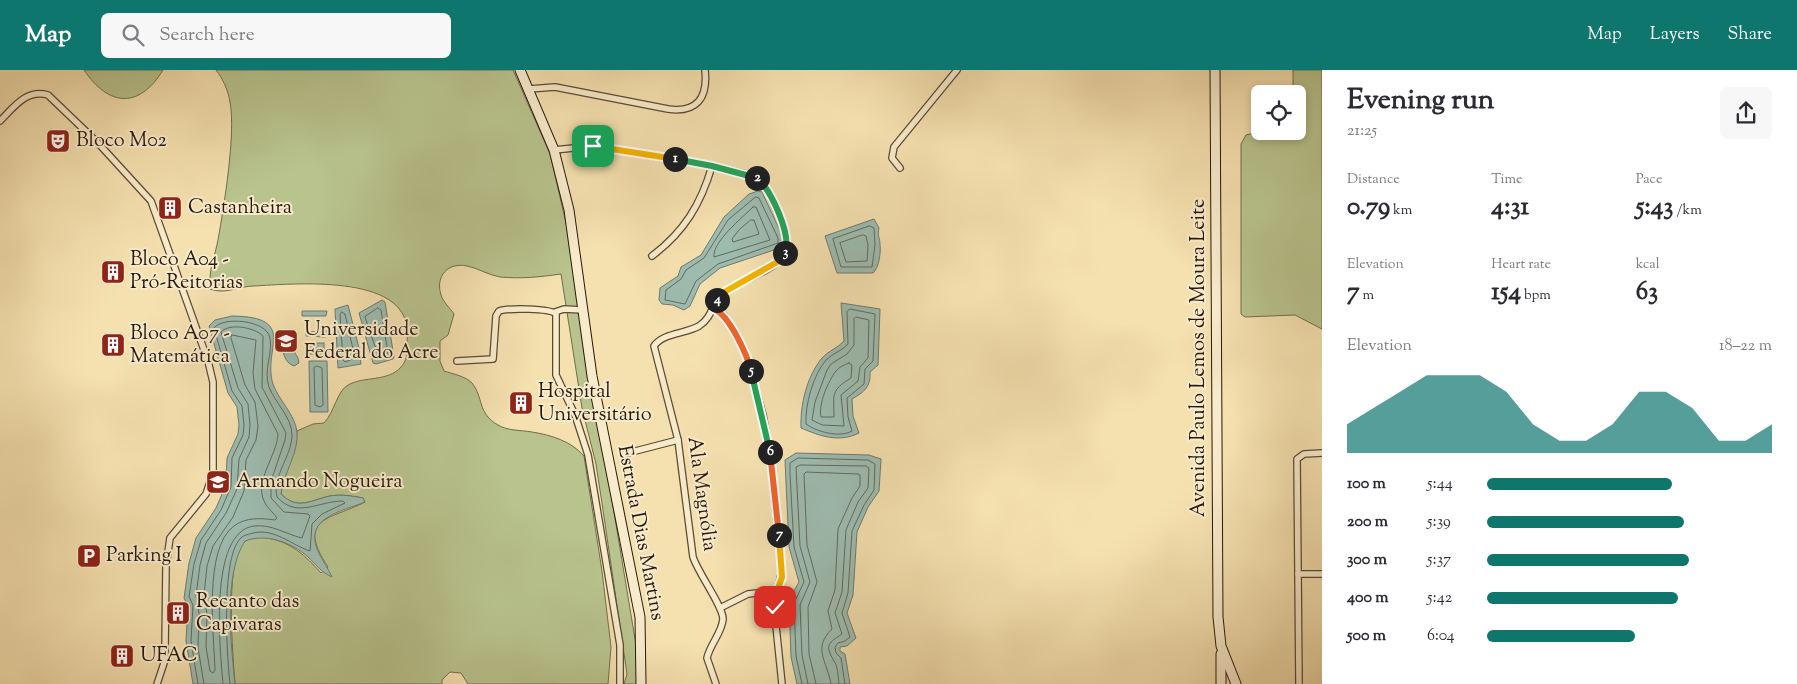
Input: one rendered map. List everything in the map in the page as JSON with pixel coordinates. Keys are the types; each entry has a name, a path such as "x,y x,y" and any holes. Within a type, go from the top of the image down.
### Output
{"street":[{"name":"Estrada Dias Martins","path":"520,70 554,150 570,210 600,419 640,617 642,684"},
{"path":"529,89 555,87 680,111 693,108 698,103 705,86 706,70"},
{"path":"900,168 892,158 894,146 957,70"},
{"name":"Avenida Paulo Lemos de Moura Leite","path":"1216,70 1218,617 1221,646 1221,684"},
{"path":"0,121 29,95 36,92 48,95 142,190 156,213 208,361 214,398 213,473 206,494 170,538 166,566 164,663 157,684"},
{"path":"554,150 593,146 712,166 758,179 772,200 786,234 787,248 779,261 726,291 718,299 714,309 724,315 745,352 763,415 770,455 782,571 777,591 776,626 782,684"},
{"path":"652,256 675,238 694,213 706,186 712,166"},
{"path":"456,361 493,359 496,316 499,311 555,312 564,309 583,310"},
{"name":"Ala Magnólia","path":"714,309 707,319 698,326 657,341 654,346 678,440 690,545 697,570 720,608"},
{"path":"555,312 556,375 576,416 588,455 620,646 620,684"},
{"path":"624,454 678,440"},
{"path":"1299,684 1296,462 1298,457 1304,454 1322,454"},
{"path":"1298,574 1322,574"},
{"path":"716,684 706,658 721,630 723,618 720,608 748,594 777,591"},
{"name":"Avenida Paulo Lemos de Moura Leite","path":"1221,646 1236,684"}],"green space":[{"path":"84,70 163,70 154,83 144,92 134,97 124,98 114,97 104,91"},
{"path":"216,70 513,70 550,154 566,223 637,651 637,684 624,684 627,674 596,464 582,408 561,274 515,278 500,277 460,265 449,268 442,276 440,282 442,298 454,314 448,335 440,341 440,361 444,371 462,377 472,383 487,415 498,425 553,437 573,446 584,456 602,571 611,647 608,684 468,684 461,673 450,672 442,680 442,684 235,684 231,608 234,566 238,550 245,541 254,538 268,538 291,546 310,561 321,573 328,567 319,551 315,538 316,529 321,522 329,517 365,502 363,498 338,495 299,503 287,499 281,494 297,431 313,424 324,423 341,392 348,385 396,372 406,359 407,331 402,312 388,299 368,291 344,286 319,284 248,286 227,291 210,289 211,270 226,190 232,132 229,98 225,85"},
{"path":"1293,70 1322,70 1322,329 1295,315 1245,317 1241,314 1241,144 1246,135 1251,134 1251,140 1306,140 1306,85 1293,85"}],"water":[{"path":"758,191 762,192 783,237 783,247 720,268 700,284 690,306 684,310 673,305 662,304 659,300 660,288 678,276 681,267 701,255 724,217 749,194"},
{"path":"874,219 879,228 880,248 879,260 875,271 873,273 837,273 825,236"},
{"path":"382,300 385,302 394,357 393,359 376,364 373,363 359,313"},
{"path":"841,303 880,309 878,365 870,372 866,388 852,399 853,416 859,433 844,438 837,438 822,436 801,428 801,419 803,400 812,373 827,353 844,341"},
{"path":"348,305 361,364 338,368 335,309"},
{"path":"302,311 327,311 326,316 302,316"},
{"path":"232,316 253,318 265,322 272,329 274,337 271,359 273,384 296,425 297,432 296,448 282,486 281,494 293,502 299,503 338,495 363,498 365,502 337,512 321,522 316,529 317,549 332,577 322,571 308,557 286,543 261,538 245,541 238,555 231,590 230,610 235,684 193,684 186,641 188,606 184,598 189,563 196,538 216,508 226,485 227,458 238,434 239,425 237,407 228,393 209,326 215,320"},
{"path":"327,331 326,337 306,336 306,332"},
{"path":"285,336 298,358 299,363 294,366 284,356 282,341"},
{"path":"306,343 324,343 324,354 306,354"},
{"path":"309,361 327,361 328,412 310,412"},
{"path":"796,453 869,455 881,459 879,491 868,507 857,532 853,595 847,613 856,638 847,646 840,647 840,651 845,654 850,684 797,684 791,657 789,600 799,582 789,547 785,460"}],"place":[{"name":"Bloco M02","path":"58,141"},
{"name":"Castanheira","path":"170,208"},
{"name":"Bloco A04 - Pró-Reitorias","path":"113,272"},
{"name":"Universidade Federal do Acre","path":"286,341"},
{"name":"Bloco A07 - Matemática","path":"113,345"},
{"name":"Hospital Universitário","path":"521,403"},
{"name":"Armando Nogueira","path":"218,482"},
{"name":"Parking I","path":"89,556"},
{"name":"Recanto das Capivaras","path":"178,613"},
{"name":"UFAC","path":"122,656"}],"route":[{"path":"593,146 712,166 753,176 762,184 772,200 786,234 787,248 779,261 720,295 714,309 724,315 745,352 763,415 770,455 782,571 775,607"}]}
